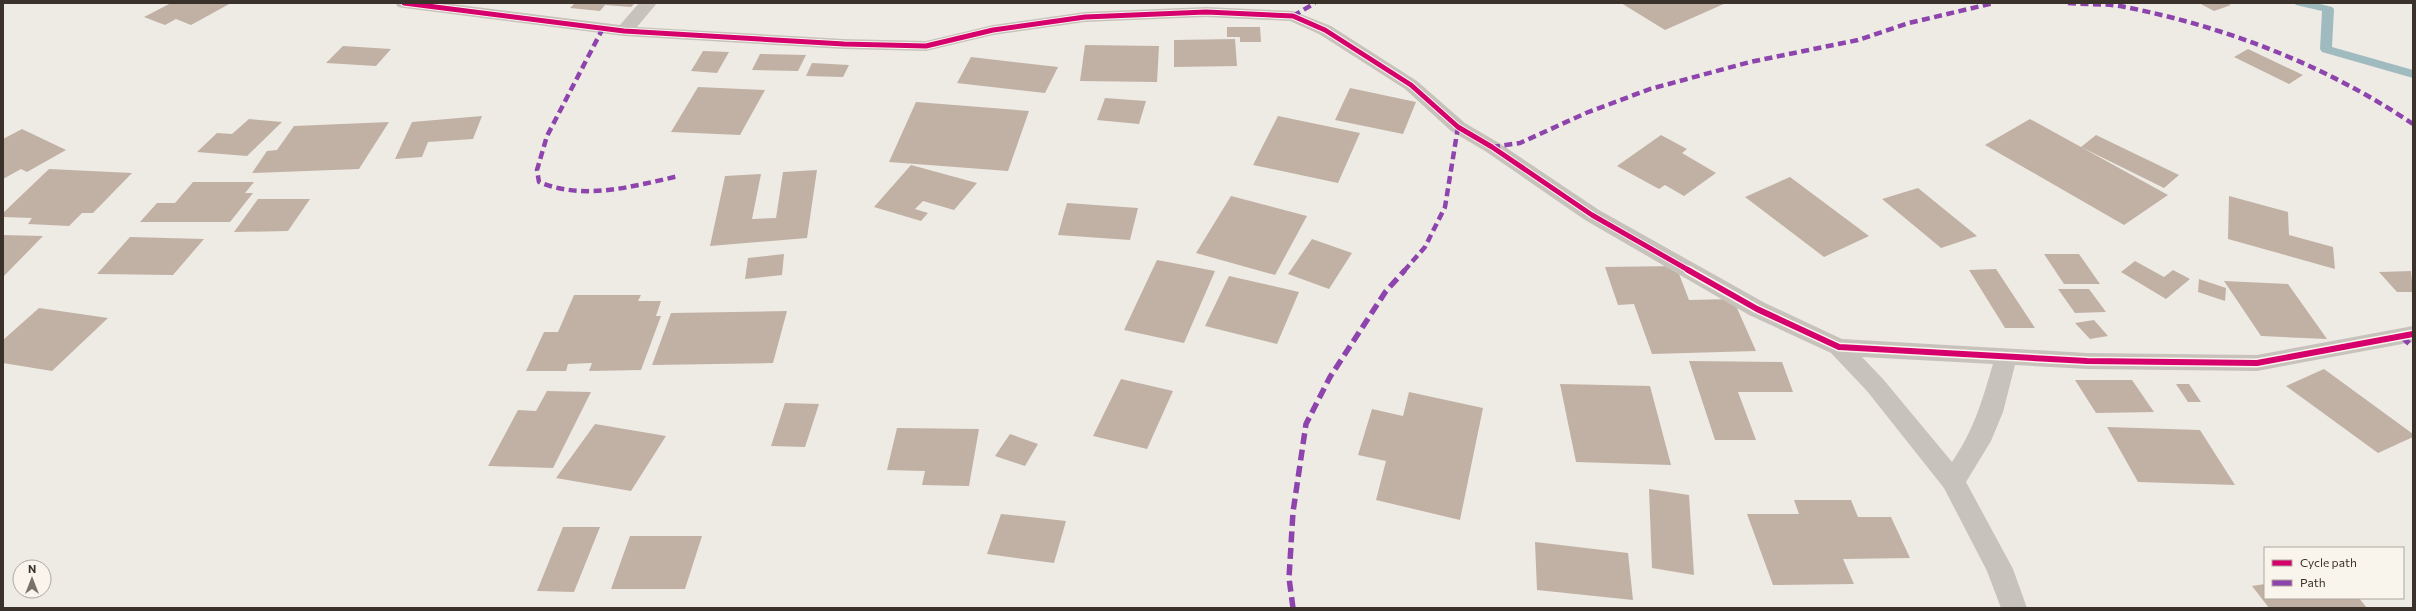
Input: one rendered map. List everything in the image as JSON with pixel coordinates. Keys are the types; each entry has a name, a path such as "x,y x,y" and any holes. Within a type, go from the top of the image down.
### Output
{"street":[{"path":"404,3 624,31 844,44 926,46 992,30 1085,17 1206,12 1293,16 1325,30 1411,85 1458,127 1492,147 1592,215 1757,309 1839,347 1876,385 1953,481 2000,569 2014,608"},
{"path":"624,31 648,3"},
{"path":"1839,347 2006,357 2257,363 2413,334"},
{"path":"1953,481 1979,441 1991,412 2006,357"}],"building":[{"path":"171,3 231,3 191,25 176,19 165,25 144,17"},
{"path":"575,3 635,3 631,7 605,5 600,11 570,8"},
{"path":"1621,3 1726,3 1665,30"},
{"path":"2199,3 2227,3 2231,5 2214,11"},
{"path":"1227,27 1260,27 1261,42 1240,42 1240,37 1227,37"},
{"path":"1235,39 1237,66 1174,67 1174,40"},
{"path":"1085,45 1159,46 1157,82 1080,81"},
{"path":"343,46 391,49 376,66 326,63"},
{"path":"2248,49 2303,75 2289,84 2234,57"},
{"path":"703,51 729,52 717,73 691,71"},
{"path":"760,54 806,55 798,71 752,70"},
{"path":"971,57 1058,67 1045,93 957,83"},
{"path":"812,63 849,65 843,77 806,76"},
{"path":"698,87 765,90 740,135 671,132"},
{"path":"1350,88 1416,102 1403,134 1335,120"},
{"path":"1105,98 1146,101 1139,124 1097,120"},
{"path":"916,102 1029,111 1008,171 889,162"},
{"path":"482,116 473,139 428,142 422,157 395,159 412,122"},
{"path":"1278,116 1360,133 1338,183 1253,165"},
{"path":"249,119 282,122 247,156 197,152 217,133 232,134"},
{"path":"2030,119 2168,195 2124,225 1985,145"},
{"path":"389,122 359,169 252,173 267,151 277,150 294,126"},
{"path":"22,129 66,150 27,172 21,169 3,179 3,139"},
{"path":"1661,135 1687,149 1682,153 1716,173 1684,196 1665,185 1659,189 1617,166"},
{"path":"2096,135 2179,175 2164,188 2081,147"},
{"path":"911,165 977,183 954,210 923,201 915,209 928,213 921,221 874,207"},
{"path":"49,169 132,173 93,213 82,213 69,226 28,224 32,218 3,217 3,213"},
{"path":"817,170 807,238 710,246 725,176 761,174 752,219 776,218 783,172"},
{"path":"1790,177 1869,236 1824,257 1745,197"},
{"path":"193,182 254,182 245,193 253,193 230,222 140,222 157,203 175,203"},
{"path":"1918,188 1977,236 1941,248 1882,199"},
{"path":"1231,196 1307,216 1275,275 1196,253"},
{"path":"2229,196 2288,212 2289,235 2333,247 2335,269 2228,239"},
{"path":"258,199 310,199 288,231 234,232"},
{"path":"1067,203 1138,208 1130,240 1058,235"},
{"path":"3,235 43,236 3,277"},
{"path":"130,237 204,239 173,275 97,274"},
{"path":"1312,239 1352,253 1329,289 1288,274"},
{"path":"784,254 782,275 745,279 748,258"},
{"path":"2044,254 2079,254 2100,284 2064,284"},
{"path":"1157,260 1215,271 1184,343 1124,330"},
{"path":"2135,261 2164,277 2173,270 2190,279 2166,299 2121,272"},
{"path":"1676,266 1689,300 1733,299 1756,351 1652,354 1634,304 1618,305 1605,267"},
{"path":"1996,269 2035,328 2005,328 1969,270"},
{"path":"2411,271 2413,292 2397,292 2379,272"},
{"path":"1229,276 1299,292 1277,344 1205,326"},
{"path":"2199,279 2226,288 2225,301 2198,292"},
{"path":"2224,281 2288,284 2327,339 2261,336"},
{"path":"2058,289 2089,289 2106,312 2075,313"},
{"path":"574,295 641,295 638,301 661,301 656,316 661,316 641,370 589,371 592,363 568,364 566,371 526,371 544,332 558,332"},
{"path":"39,308 108,318 52,371 3,363 3,340"},
{"path":"787,311 773,363 652,365 671,313"},
{"path":"2094,320 2108,336 2090,339 2075,323"},
{"path":"1689,361 1782,362 1793,392 1738,392 1756,440 1715,440"},
{"path":"2324,369 2413,434 2413,437 2378,453 2286,386"},
{"path":"1121,379 1173,391 1147,449 1093,436"},
{"path":"2075,380 2132,380 2154,412 2096,413"},
{"path":"1560,384 1650,386 1671,465 1576,462"},
{"path":"2176,384 2189,384 2201,402 2188,402"},
{"path":"547,391 591,392 553,468 488,466 518,410 536,411"},
{"path":"1409,392 1483,408 1460,520 1376,500 1386,461 1358,455 1372,409 1403,416"},
{"path":"785,403 819,404 805,447 771,446"},
{"path":"595,424 666,436 631,491 556,478"},
{"path":"2107,427 2200,430 2235,485 2138,482"},
{"path":"897,428 979,429 969,486 922,485 925,471 887,470"},
{"path":"1010,434 1038,444 1025,466 995,456"},
{"path":"1649,489 1689,495 1694,575 1652,568"},
{"path":"1794,500 1851,500 1858,517 1891,517 1910,558 1843,559 1854,584 1773,585 1747,514 1799,514"},
{"path":"1001,514 1066,521 1054,563 987,554"},
{"path":"563,527 600,527 574,592 537,591"},
{"path":"630,536 702,536 685,589 611,589"},
{"path":"1535,542 1628,553 1633,600 1537,590"},
{"path":"2264,584 2264,599 2360,599 2367,608 2269,608 2252,586"}],"waterway":[{"path":"2300,3 2328,9 2326,49 2413,74"}],"marked path":[{"path":"1293,16 1315,3"},
{"path":"1492,147 1520,143 1586,113 1650,89 1750,62 1858,40 1909,23 1994,3"},
{"path":"2068,3 2126,7 2200,26 2238,38 2312,67 2348,84 2413,124"},
{"path":"603,28 547,136 537,170 539,182 554,188 589,192 627,187 679,176"},
{"path":"1293,608 1289,578 1293,512 1306,424 1330,377 1386,291 1425,247 1445,207 1458,127"},
{"path":"2401,336 2413,347"}],"cycle path":[{"path":"404,3 624,31 844,44 926,46 993,30 1085,17 1206,12 1293,16 1325,30 1411,85 1458,127 1492,147 1592,215 1757,309 1839,347 2087,361 2257,363 2413,334"}]}
